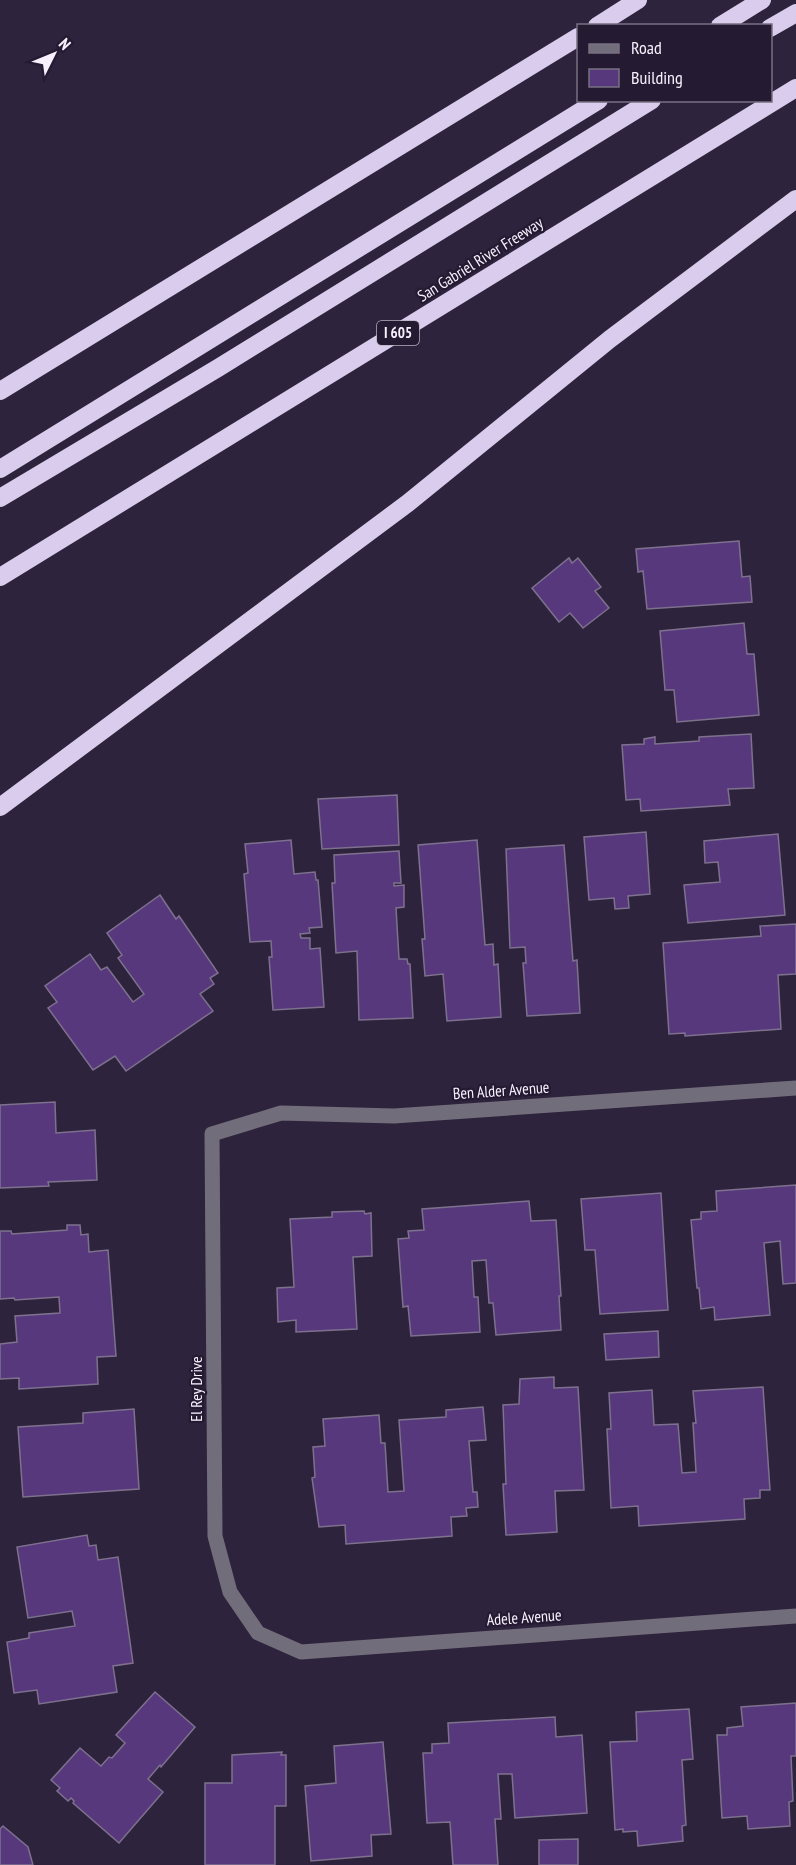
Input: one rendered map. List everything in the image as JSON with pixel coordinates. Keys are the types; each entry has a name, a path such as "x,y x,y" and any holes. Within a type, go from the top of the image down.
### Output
{"highway":[{"path":"600,24 639,0"},
{"path":"723,24 762,0"},
{"path":"772,27 796,13"},
{"path":"0,391 577,38"},
{"name":"San Gabriel River Freeway","path":"0,577 796,88"},
{"path":"0,468 595,102"},
{"path":"0,498 218,368 649,102"},
{"path":"0,807 408,503 610,339 796,199"}],"street":[{"name":"Ben Alder Avenue","path":"212,1134 281,1113 394,1116 796,1088"},
{"name":"El Rey Drive","path":"212,1134 215,1536 230,1592 258,1633"},
{"name":"Adele Avenue","path":"258,1633 301,1653 796,1616"}],"building":[{"path":"739,541 742,577 750,576 752,602 647,609 643,571 638,572 636,549"},
{"path":"569,558 572,563 578,558 601,587 595,591 609,608 583,628 570,613 559,622 532,588"},
{"path":"744,623 747,654 754,654 759,715 677,722 674,690 665,690 660,631"},
{"path":"751,734 754,788 728,789 730,805 641,811 640,799 626,800 622,745 644,744 644,739 655,737 655,744 699,741 699,737"},
{"path":"397,795 399,845 322,849 318,799"},
{"path":"646,832 650,894 628,896 629,908 615,909 614,898 589,900 584,837"},
{"path":"778,834 785,915 688,923 684,885 720,882 718,862 705,863 704,841"},
{"path":"291,840 294,874 315,872 316,880 318,880 322,927 309,928 310,933 300,934 301,938 310,938 310,949 320,948 324,1007 273,1010 269,957 272,957 271,941 250,942 244,874 248,873 245,844"},
{"path":"477,840 485,945 493,944 494,965 498,964 501,1017 447,1021 443,974 425,976 422,939 425,939 418,845"},
{"path":"564,845 573,961 577,960 580,1013 527,1016 523,963 526,963 525,947 510,948 506,849"},
{"path":"399,851 401,883 394,883 394,886 404,885 404,907 396,908 399,959 407,959 410,964 413,1018 359,1020 357,951 336,953 332,883 335,883 334,855"},
{"path":"160,895 176,919 179,916 218,973 210,978 214,984 200,994 213,1011 126,1071 115,1056 93,1070 48,1008 57,1002 45,986 90,954 101,970 107,967 133,1002 144,994 118,958 122,955 107,933"},
{"path":"796,924 796,974 778,975 781,1029 685,1036 685,1033 669,1034 663,943 761,936 760,926"},
{"path":"55,1102 56,1133 95,1130 97,1180 48,1182 49,1186 0,1188 0,1105"},
{"path":"796,1185 796,1283 783,1284 780,1241 764,1243 770,1315 715,1320 714,1307 701,1309 691,1220 701,1219 701,1212 717,1211 716,1191"},
{"path":"661,1193 668,1310 600,1314 595,1250 585,1250 581,1199"},
{"path":"529,1201 531,1221 556,1220 561,1330 496,1335 493,1303 489,1303 486,1260 472,1261 474,1297 478,1297 480,1332 411,1336 408,1306 403,1307 398,1239 409,1238 408,1231 424,1230 422,1209"},
{"path":"364,1211 365,1214 371,1213 372,1256 353,1257 357,1329 296,1332 296,1320 278,1322 277,1288 294,1287 290,1219 332,1217 332,1212"},
{"path":"67,1225 80,1225 81,1235 88,1234 89,1252 108,1250 116,1356 97,1357 98,1384 19,1389 19,1378 0,1379 0,1344 17,1342 15,1316 60,1313 59,1297 0,1299 0,1231 11,1231 12,1234 67,1230"},
{"path":"658,1331 659,1357 606,1360 604,1334"},
{"path":"554,1377 554,1388 578,1387 584,1490 555,1491 557,1532 506,1535 503,1484 506,1484 503,1405 519,1404 520,1379"},
{"path":"763,1387 770,1490 760,1490 760,1498 744,1499 745,1519 639,1526 638,1506 611,1508 607,1429 611,1429 609,1393 652,1390 654,1425 678,1424 682,1473 696,1472 693,1423 696,1423 693,1391"},
{"path":"483,1407 486,1440 469,1441 473,1492 477,1492 478,1507 466,1508 467,1516 451,1517 452,1536 346,1544 345,1525 319,1527 312,1478 315,1477 313,1447 325,1446 323,1419 379,1415 381,1443 385,1443 388,1492 404,1491 399,1420 446,1417 446,1410"},
{"path":"134,1409 139,1489 23,1497 18,1427 83,1423 83,1413"},
{"path":"87,1535 89,1546 96,1545 98,1560 118,1557 133,1663 113,1666 117,1692 39,1704 37,1690 14,1693 7,1642 29,1638 29,1633 75,1626 72,1611 28,1618 17,1547"},
{"path":"155,1692 195,1727 148,1779 163,1792 119,1843 73,1803 71,1798 68,1801 57,1791 60,1788 51,1780 80,1748 101,1766 109,1757 112,1758 125,1743 116,1735"},
{"path":"796,1703 796,1756 791,1756 793,1801 789,1802 790,1826 748,1829 747,1816 722,1818 717,1735 727,1735 727,1728 743,1726 741,1707"},
{"path":"689,1709 693,1759 682,1760 686,1825 682,1826 683,1841 638,1846 637,1831 615,1830 610,1742 637,1741 636,1712"},
{"path":"555,1717 556,1737 582,1735 587,1813 515,1818 512,1774 498,1774 501,1819 495,1819 498,1865 453,1865 450,1822 427,1823 423,1753 432,1753 432,1744 449,1743 448,1723"},
{"path":"383,1742 391,1834 371,1835 372,1856 311,1861 305,1786 336,1783 334,1746"},
{"path":"282,1752 281,1755 286,1755 286,1806 275,1806 275,1865 205,1865 205,1783 232,1783 232,1755"},
{"path":"3,1826 28,1847 33,1865 0,1865 0,1829"},
{"path":"578,1839 578,1865 539,1865 539,1840"}]}
